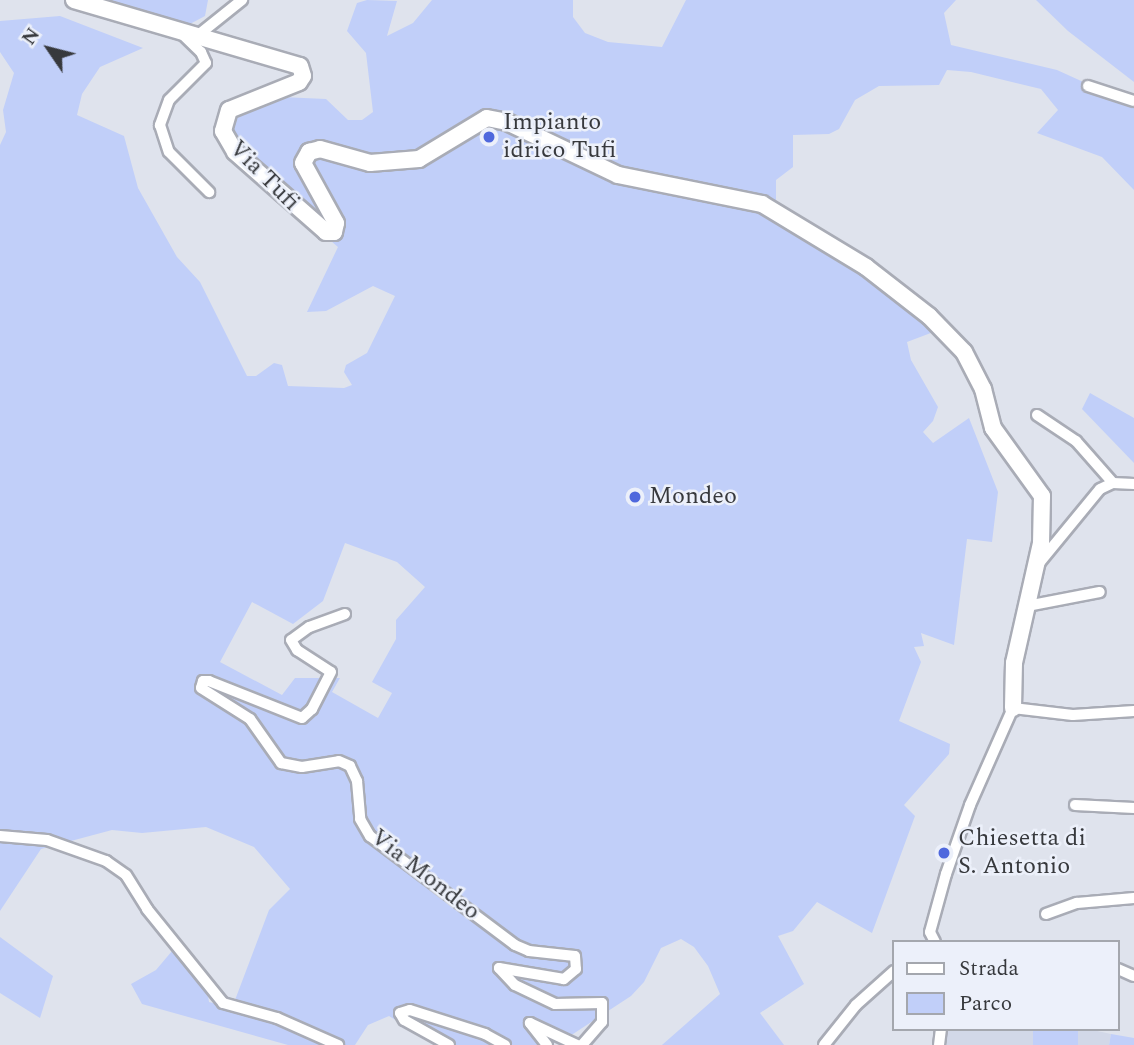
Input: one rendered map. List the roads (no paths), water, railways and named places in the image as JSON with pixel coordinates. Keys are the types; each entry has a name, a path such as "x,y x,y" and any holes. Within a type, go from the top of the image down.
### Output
{"street":[{"name":"Via Tufi","path":"74,0 290,61 302,69 299,82 229,110 223,131 235,152 326,232 334,232 336,223 303,163 309,152 320,149 370,163 387,162 433,153 480,119 498,119 618,175 762,204 855,260 929,316 964,352 983,389 993,428 1038,488 1043,510 1037,568"},
{"path":"197,36 242,0"},
{"path":"180,31 206,64 169,100 160,125 169,152 209,192"},
{"path":"1088,86 1134,101"},
{"path":"1037,415 1076,441 1113,483"},
{"path":"929,939 970,805 1013,708 1014,663 1037,568 1095,494 1113,483 1134,484"},
{"path":"1027,606 1100,592"},
{"name":"Via Mondeo","path":"345,614 309,627 291,640 297,650 331,672 312,709 302,718 209,681 203,681 201,688 250,719 281,763 302,767 340,761 350,766 358,781 360,820 370,836 515,944 529,951 575,956 577,966 565,979 499,968 515,985 555,1004 603,1004 602,1022 579,1045 530,1023 547,1045"},
{"path":"1013,708 1073,715 1134,711"},
{"path":"1075,805 1134,808"},
{"path":"0,836 55,842 106,861 126,875 147,909 223,1003 278,1018 338,1045"},
{"path":"1046,914 1077,903 1134,898"},
{"path":"824,1045 862,999 892,973"},
{"path":"449,1045 404,1020 400,1013 410,1010 485,1034 505,1045"}],"place":[{"name":"Impianto idrico Tufi","path":"489,137"},
{"name":"Mondeo","path":"635,497"},
{"name":"Chiesetta di S. Antonio","path":"944,853"}]}
